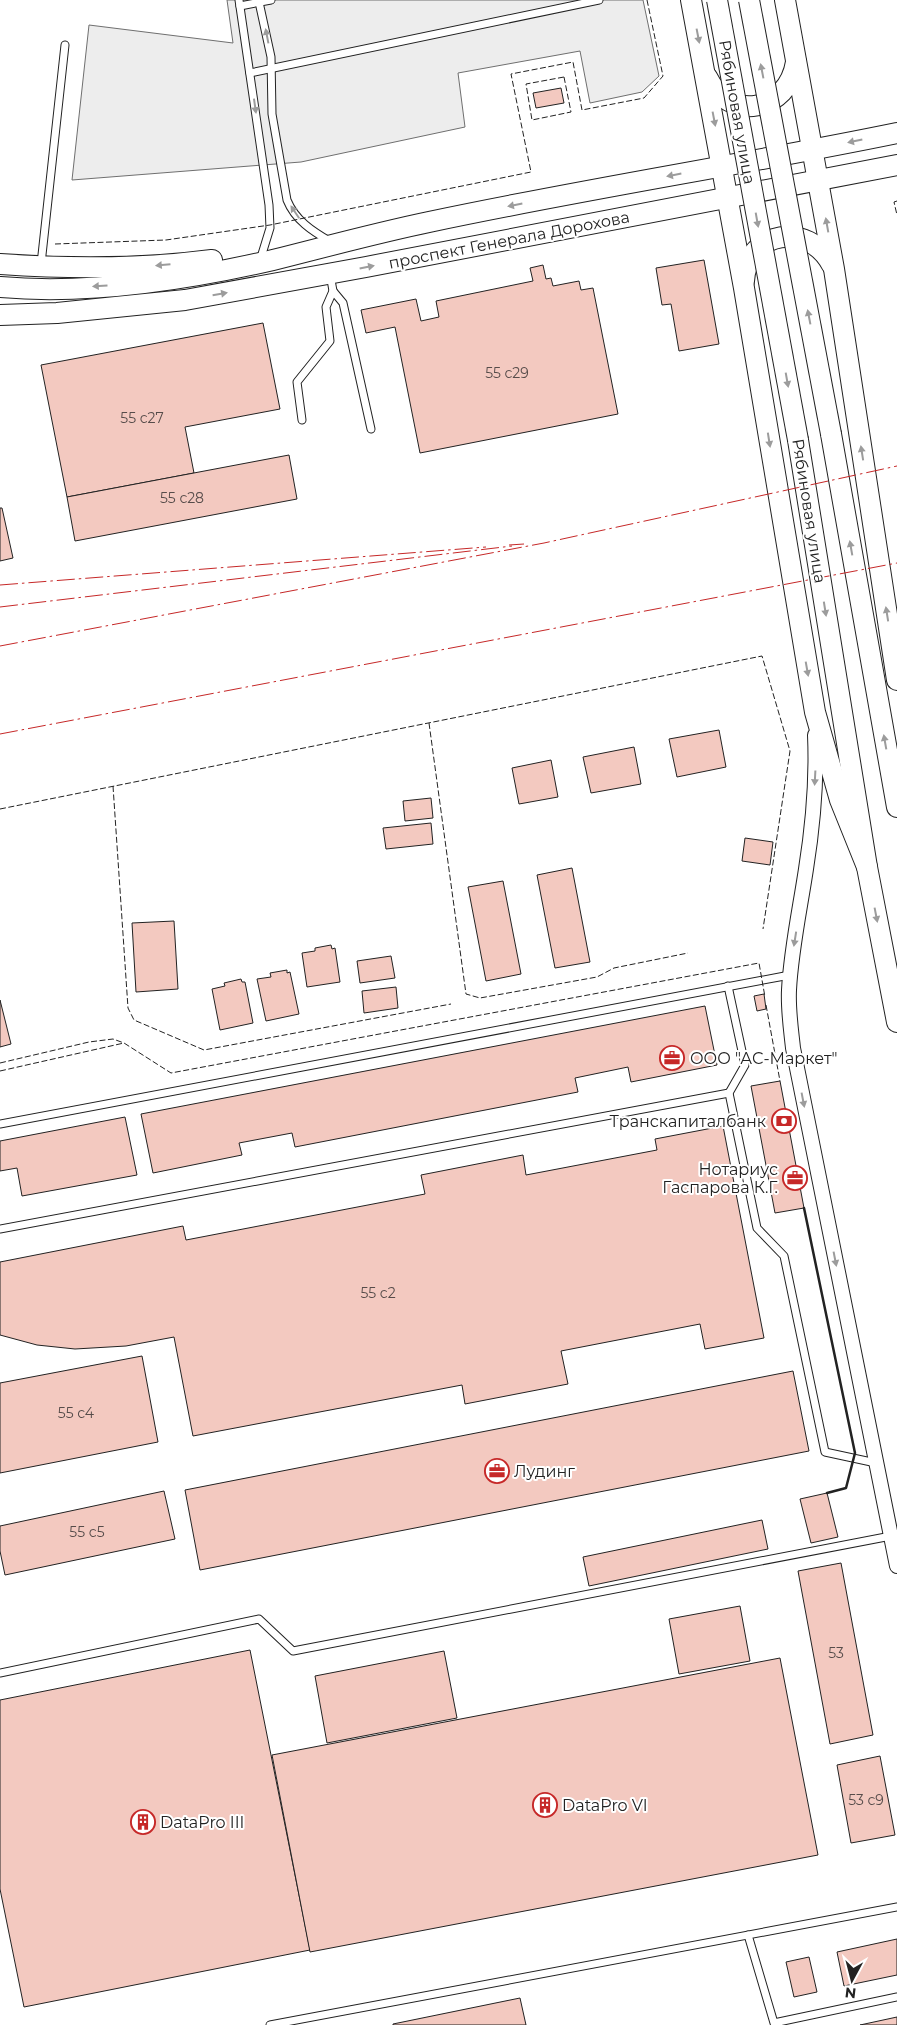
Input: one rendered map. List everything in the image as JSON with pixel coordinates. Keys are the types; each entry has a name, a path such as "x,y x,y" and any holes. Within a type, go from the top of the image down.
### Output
{"main road":[{"path":"691,0 744,288 815,712 840,800 867,868"},
{"name":"Рябиновая улица","path":"717,0 798,440 867,868 897,1022"},
{"name":"Рябиновая улица","path":"749,0 897,807"},
{"path":"785,0 834,269 897,680"},
{"path":"705,73 711,86 721,97 734,104 756,106 777,98 788,87 794,74 796,60"},
{"name":"проспект Генерала Дорохова","path":"0,287 64,288 118,285 179,278 270,260 427,222 813,150 897,132"},
{"name":"проспект Генерала Дорохова","path":"0,316 120,307 332,283 728,198 819,182 897,165"},
{"name":"проспект Генерала Дорохова","path":"0,264 41,267 141,267 262,254 367,237"},
{"path":"744,288 745,271 752,256 764,244 780,237 797,237 813,242 826,254 834,269"},
{"name":"проспект Генерала Дорохова","path":"0,301 120,307"}],"street":[{"path":"815,712 816,760 814,807 790,975 790,1017 793,1048 897,1566"}],"lane":[{"path":"262,254 270,228 269,205 239,3 271,0"},
{"path":"250,73 599,0"},
{"path":"259,2 271,58 272,114 288,200 292,210 299,219 319,235 332,242"},
{"path":"41,267 65,45"},
{"path":"302,420 297,382 330,341 326,307 332,283"},
{"path":"332,283 343,303 371,429"},
{"path":"0,1124 790,975"},
{"path":"728,986 745,1065 729,1093 758,1228 784,1256 824,1452 876,1463"},
{"path":"0,1229 729,1093"},
{"path":"0,1673 259,1619 292,1651 891,1536"},
{"path":"270,2025 897,1906"},
{"path":"748,1935 774,2023 897,1996"}],"shaded area":[{"path":"227,0 643,0 659,76 642,92 590,103 580,51 458,73 465,127 301,162 72,180 89,25 233,43"}],"building":[{"path":"561,88 564,103 536,108 533,93"},
{"path":"704,260 719,344 679,351 671,304 662,305 656,268"},
{"path":"543,265 546,279 551,278 553,286 579,281 581,290 593,288 618,414 420,453 395,327 366,333 361,310 416,299 421,321 439,317 436,301 533,281 530,268"},
{"path":"263,323 280,409 185,427 194,473 67,497 41,365"},
{"path":"289,455 297,499 75,541 67,497"},
{"path":"0,508 2,508 13,558 0,561"},
{"path":"719,730 726,767 677,777 669,739"},
{"path":"634,747 641,784 591,793 583,757"},
{"path":"551,760 558,797 519,804 512,768"},
{"path":"431,798 433,818 405,821 403,801"},
{"path":"431,823 433,844 386,849 383,828"},
{"path":"745,838 773,842 770,865 742,861"},
{"path":"572,868 590,962 555,968 537,875"},
{"path":"503,881 521,974 486,981 468,887"},
{"path":"174,921 178,989 136,992 132,923"},
{"path":"331,945 332,949 335,948 340,982 307,987 302,953 315,951 315,948"},
{"path":"391,956 395,978 360,983 357,961"},
{"path":"287,970 287,973 290,972 299,1014 266,1021 257,979 271,977 270,973"},
{"path":"241,979 242,982 245,982 253,1023 220,1030 212,989 225,986 224,983"},
{"path":"396,987 398,1008 364,1013 362,991"},
{"path":"764,994 766,1009 757,1011 754,996"},
{"path":"0,1000 11,1044 0,1047"},
{"path":"705,1006 717,1065 631,1082 628,1067 575,1078 578,1092 295,1147 292,1133 239,1143 242,1155 153,1173 141,1114"},
{"path":"780,1081 804,1208 775,1213 751,1086"},
{"path":"125,1117 137,1175 22,1196 17,1168 0,1171 0,1141"},
{"path":"723,1126 764,1338 705,1349 700,1324 561,1351 568,1384 465,1404 462,1385 193,1436 174,1337 126,1346 75,1349 37,1345 0,1335 0,1262 183,1226 186,1240 425,1194 421,1175 523,1155 526,1175 657,1150 655,1139"},
{"path":"142,1356 158,1442 0,1473 0,1383"},
{"name":"Лудинг","path":"793,1371 809,1451 200,1570 185,1490"},
{"path":"164,1491 175,1539 5,1575 0,1551 0,1526"},
{"path":"827,1493 838,1537 811,1543 800,1499"},
{"path":"762,1520 768,1549 589,1586 583,1557"},
{"path":"841,1563 873,1735 830,1744 798,1571"},
{"path":"740,1606 750,1661 679,1674 669,1619"},
{"name":"DataPro III","path":"250,1650 310,1950 24,2007 0,1889 0,1700"},
{"path":"444,1651 457,1718 327,1743 315,1676"},
{"name":"DataPro VI","path":"780,1658 818,1855 310,1952 272,1755"},
{"path":"880,1756 895,1835 851,1843 837,1765"},
{"path":"897,1939 897,1975 844,1986 837,1952"},
{"path":"809,1957 817,1992 794,1997 786,1962"},
{"path":"520,1998 526,2025 393,2025 393,2024"},
{"path":"897,2017 897,2025 860,2025"}],"fence":[{"path":"55,244 166,240 270,225 531,172 511,74 573,62 582,110 644,98 663,76 647,0"},
{"path":"564,77 571,112 532,120 526,84 564,77"},
{"path":"897,201 894,202 897,215"},
{"path":"0,809 762,656 790,751 763,929"},
{"path":"429,723 466,994 480,998 597,977 614,968 688,953"},
{"path":"113,786 128,1008 134,1020 204,1050 451,1004"},
{"path":"0,1063 89,1042 113,1039 124,1043 171,1073 759,963 765,997"},
{"path":"766,1005 780,1081"},
{"path":"0,1071 124,1043"}],"wall":[{"path":"804,1208 855,1453 846,1488 827,1493"}],"power":[{"path":"0,646 544,543 897,466"},
{"path":"509,545 524,544"},
{"path":"0,607 512,546"},
{"path":"0,585 486,547"},
{"path":"0,734 897,563"}],"place":[{"name":"ООО \"АС-Маркет\"","path":"672,1058"},
{"name":"Транскапиталбанк","path":"784,1121"},
{"name":"Нотариус Гаспарова К.Г.","path":"795,1178"},
{"name":"Лудинг","path":"497,1471"},
{"name":"DataPro VI","path":"545,1805"},
{"name":"DataPro III","path":"143,1822"}]}
